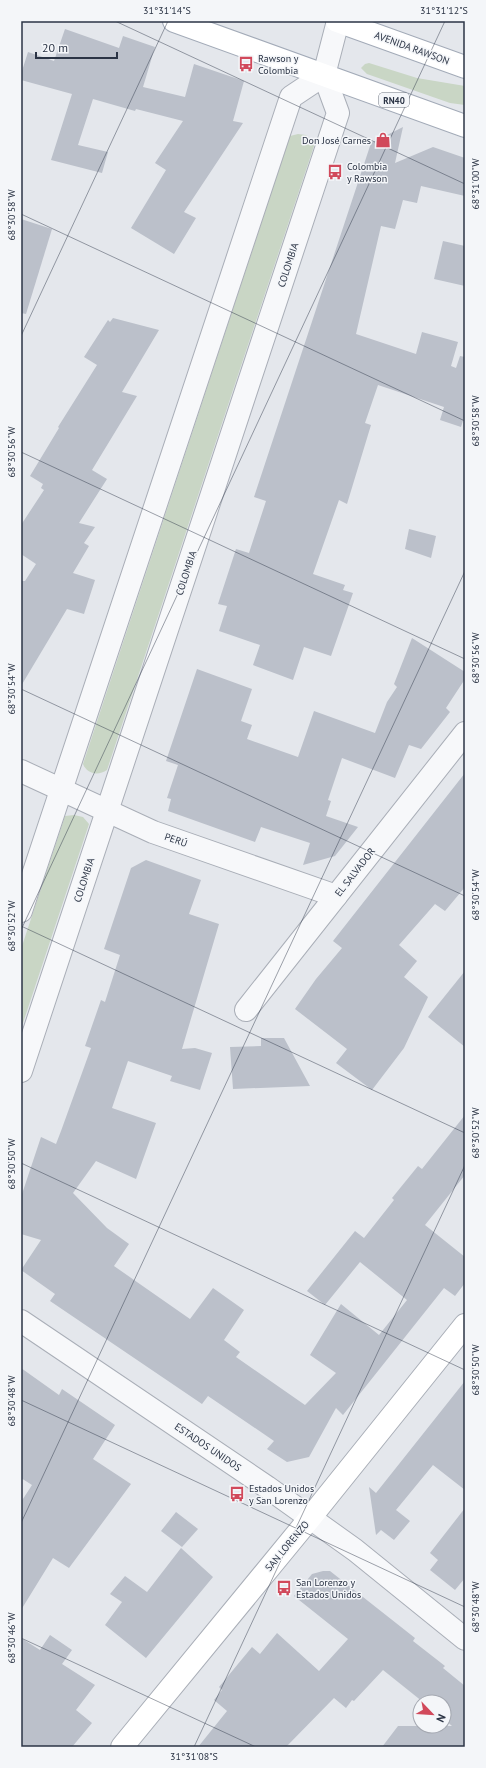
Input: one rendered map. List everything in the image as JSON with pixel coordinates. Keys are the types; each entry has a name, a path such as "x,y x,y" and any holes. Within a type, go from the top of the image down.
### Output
{"street":[{"name":"RN40","path":"174,21 465,126"},
{"path":"21,911 291,97 324,75 338,21"},
{"name":"AVENIDA RAWSON","path":"338,21 465,67"},
{"name":"COLOMBIA","path":"21,1071 338,113 324,75"},
{"name":"EL SALVADOR","path":"246,1010 465,733"},
{"name":"PERÚ","path":"21,771 153,832 336,896"},
{"name":"ESTADOS UNIDOS","path":"21,1321 267,1487 355,1550 465,1639"},
{"name":"SAN LORENZO","path":"122,1747 465,1326"}],"green space":[{"path":"369,63 417,78 465,86 465,105 450,103 367,74 361,68 365,64"},
{"path":"298,134 306,135 315,143 107,770 100,773 93,773 87,770 83,764 290,136"},
{"path":"74,815 83,817 89,824 21,1029 21,949 65,816"}],"building":[{"path":"65,29 119,48 123,36 155,47 143,87 185,97 194,64 244,81 233,121 243,123 184,212 196,218 174,254 131,228 166,170 155,163 183,121 136,109 135,111 93,99 78,145 108,152 102,173 51,160 72,94 21,80 21,74 28,52 54,61"},
{"path":"403,127 395,163 433,147 465,158 465,196 421,186 417,203 403,200 395,229 381,226 356,334 416,354 422,332 458,342 451,366 456,368 460,356 465,357 465,414 461,427 440,420 444,407 378,385 365,423 371,425 347,504 339,500 313,574 345,585 343,590 353,593 331,656 304,647 293,680 253,665 260,645 219,631 227,606 218,604 236,549 249,553 266,501 254,497 371,143"},
{"path":"21,219 52,229 26,314 21,313"},
{"path":"443,241 465,246 465,286 434,279"},
{"path":"113,318 159,330 122,392 137,396 92,470 107,479 79,523 95,527 84,543 89,546 73,573 95,580 84,614 67,609 21,686 21,581 25,581 36,564 21,554 21,525 44,490 41,488 43,484 30,476 59,428 58,427 97,365 84,357 108,320 110,322"},
{"path":"409,529 436,536 431,558 405,549"},
{"path":"412,638 465,672 465,679 446,708 450,712 421,749 409,745 395,778 342,758 328,800 331,801 326,816 358,827 335,856 303,865 310,843 261,827 255,842 168,811 171,799 167,798 178,765 166,761 197,669 252,689 241,721 252,725 247,739 298,757 314,711 375,733 387,702 397,687 394,684"},
{"path":"465,773 465,887 445,911 435,904 399,945 417,961 404,977 428,997 404,1048 372,1090 336,1063 347,1049 295,1009 316,979 342,948 333,941"},
{"path":"146,860 201,880 189,914 219,924 182,1049 195,1048 212,1053 200,1090 170,1081 172,1076 128,1061 112,1108 156,1123 136,1179 96,1161 73,1193 107,1228 129,1244 114,1266 190,1319 213,1288 244,1310 224,1340 240,1352 236,1357 305,1405 336,1373 310,1355 341,1304 379,1335 407,1300 360,1262 325,1305 307,1291 355,1231 364,1238 394,1200 392,1198 418,1166 422,1169 465,1115 465,1175 425,1225 465,1257 465,1283 455,1296 444,1288 343,1415 336,1408 309,1457 287,1462 267,1449 274,1441 208,1396 202,1404 50,1301 55,1294 21,1270 41,1240 21,1234 21,1197 41,1137 56,1144 61,1131 91,1048 85,1046 101,1000 105,1002 120,955 104,949 131,868"},
{"path":"465,971 465,1047 428,1017"},
{"path":"261,1038 284,1038 310,1086 233,1089 230,1047 261,1046"},
{"path":"21,1368 59,1395 62,1389 115,1425 93,1459 131,1484 69,1568 53,1558 21,1610 21,1502 32,1485 21,1478"},
{"path":"465,1381 465,1490 433,1465 396,1510 410,1521 394,1540 381,1530 376,1535 369,1487 376,1493"},
{"path":"465,1508 465,1578 455,1590 430,1570 438,1560 430,1553"},
{"path":"176,1512 198,1529 182,1547 161,1531"},
{"path":"181,1548 213,1577 146,1658 105,1625 122,1602 110,1594 125,1576 147,1592"},
{"path":"330,1571 415,1638 413,1641 445,1666 443,1668 465,1686 465,1747 382,1747 398,1726 412,1726 412,1734 452,1734 452,1694 413,1694 383,1670 354,1701 352,1700 346,1708 334,1698 286,1747 198,1747 227,1711 214,1700 222,1690 219,1687 252,1647 260,1654 277,1633 319,1671 348,1639 294,1596 312,1574"},
{"path":"50,1635 72,1650 62,1664 95,1685 76,1710 92,1723 72,1747 21,1747 21,1638 40,1650"}],"place":[{"name":"Rawson y Colombia","path":"246,64"},
{"name":"Don José Carnes","path":"383,140"},
{"name":"Colombia y Rawson","path":"335,172"},
{"name":"Estados Unidos y San Lorenzo","path":"237,1494"},
{"name":"San Lorenzo y Estados Unidos","path":"284,1588"}]}
